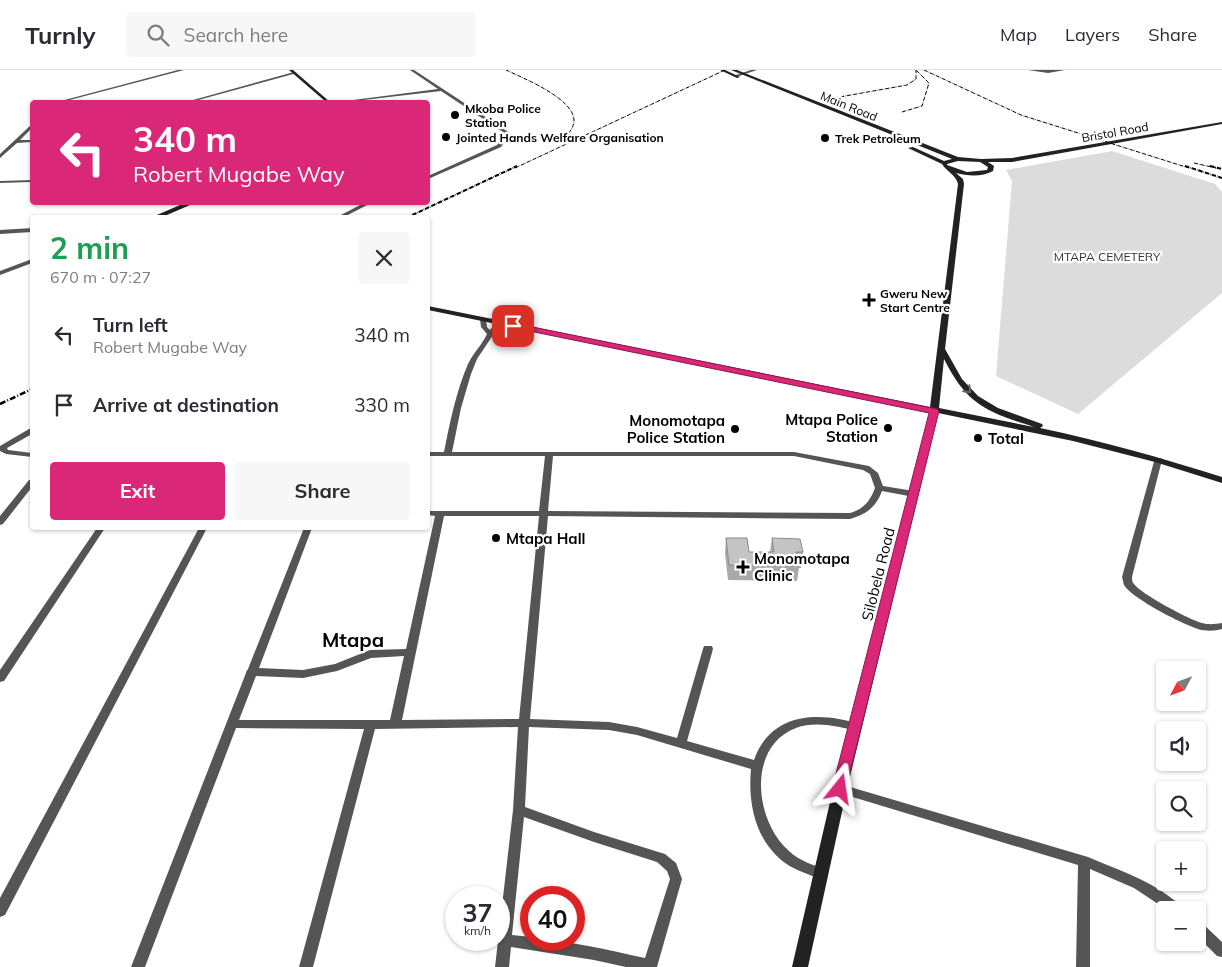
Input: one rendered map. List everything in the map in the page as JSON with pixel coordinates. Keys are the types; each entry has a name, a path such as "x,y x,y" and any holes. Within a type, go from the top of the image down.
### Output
{"main road":[{"name":"Main Road","path":"722,70 944,163"},
{"name":"Main Road","path":"733,70 958,159"},
{"path":"293,72 326,100"},
{"path":"782,95 791,93"},
{"name":"Bristol Road","path":"982,162 1012,160 1222,123"},
{"path":"960,184 960,179 944,163 958,159 982,162 992,167"},
{"name":"Bristol Road","path":"983,173 990,171 992,167 1012,160"},
{"path":"950,170 966,173 983,173"},
{"path":"960,184 966,179 983,173"},
{"name":"Silobela Road","path":"800,967 840,789 934,411 960,184"},
{"path":"161,215 186,205"},
{"path":"430,308 1074,438 1158,460 1222,480"},
{"path":"942,350 953,365 958,379 981,402 1004,414 1074,438"}],"street":[{"path":"66,100 182,70"},
{"path":"412,70 508,134 499,146 430,177"},
{"path":"735,76 755,70"},
{"path":"1030,70 1048,72 1063,70"},
{"path":"195,100 293,72"},
{"path":"357,100 442,90"},
{"path":"0,157 30,128"},
{"path":"16,142 30,141"},
{"path":"0,182 30,181"},
{"path":"343,215 365,205"},
{"path":"0,232 30,230"},
{"path":"0,273 30,262"},
{"path":"483,319 484,327 490,334"},
{"path":"448,454 460,399 469,369 476,354 488,340 498,322"},
{"path":"30,433 1,448 6,452 30,455"},
{"path":"430,454 794,454 866,468 874,473 879,488 870,507 862,513 850,516 430,513"},
{"path":"510,894 519,810 524,723 542,514 549,454"},
{"path":"1158,460 1127,577 1128,584 1135,591 1191,624 1209,629 1222,626"},
{"path":"0,522 30,484"},
{"path":"879,488 914,494"},
{"path":"395,725 440,513"},
{"path":"0,678 100,530"},
{"path":"0,911 202,530"},
{"path":"138,967 307,530"},
{"path":"681,744 708,649"},
{"path":"251,672 303,674 337,667 370,654 411,652"},
{"path":"822,874 802,866 783,855 769,837 759,819 754,798 758,766 776,736 787,727 815,720 835,721 856,727"},
{"path":"231,724 395,725 524,723 609,726 637,731 758,766"},
{"path":"306,967 371,725"},
{"path":"840,789 1084,861 1142,885 1167,901"},
{"path":"510,941 594,953 649,966 676,879 669,863 661,858 519,810"},
{"path":"1083,967 1084,861"},
{"path":"1206,936 1222,951"},
{"path":"502,967 504,951"}],"green space":[{"name":"MTAPA CEMETERY","path":"1112,151 1215,184 1222,192 1222,293 1078,414 996,376 1012,181 1006,170"}],"building":[{"path":"726,538 747,538 749,552 774,552 772,538 800,539 803,552 796,552 799,566 729,565"}],"railway":[{"path":"506,70 557,97 571,112 574,120 573,127 559,142"},
{"path":"515,168 725,70"},
{"path":"834,98 907,85 916,79 916,70 929,83 922,106 902,112"},
{"path":"924,70 1021,115 1189,168"},
{"path":"1194,163 1216,168"},
{"path":"412,215 517,166"},
{"path":"1185,166 1222,178"},
{"path":"1210,166 1222,169"},
{"path":"0,404 30,390"}],"place":[{"name":"Mkoba Police Station","path":"455,115"},
{"name":"Jointed Hands Welfare Organisation","path":"446,137"},
{"name":"Trek Petroleum","path":"825,138"},
{"name":"Gweru New Start Centre","path":"869,300"},
{"name":"Mtapa Police Station","path":"888,428"},
{"name":"Monomotapa Police Station","path":"735,429"},
{"name":"Total","path":"978,438"},
{"name":"Mtapa Hall","path":"496,538"},
{"name":"Monomotapa Clinic","path":"743,567"}],"district":[{"name":"Mtapa","path":"353,639"}],"route":[{"path":"513,326 934,411 890,595 840,789"}]}
